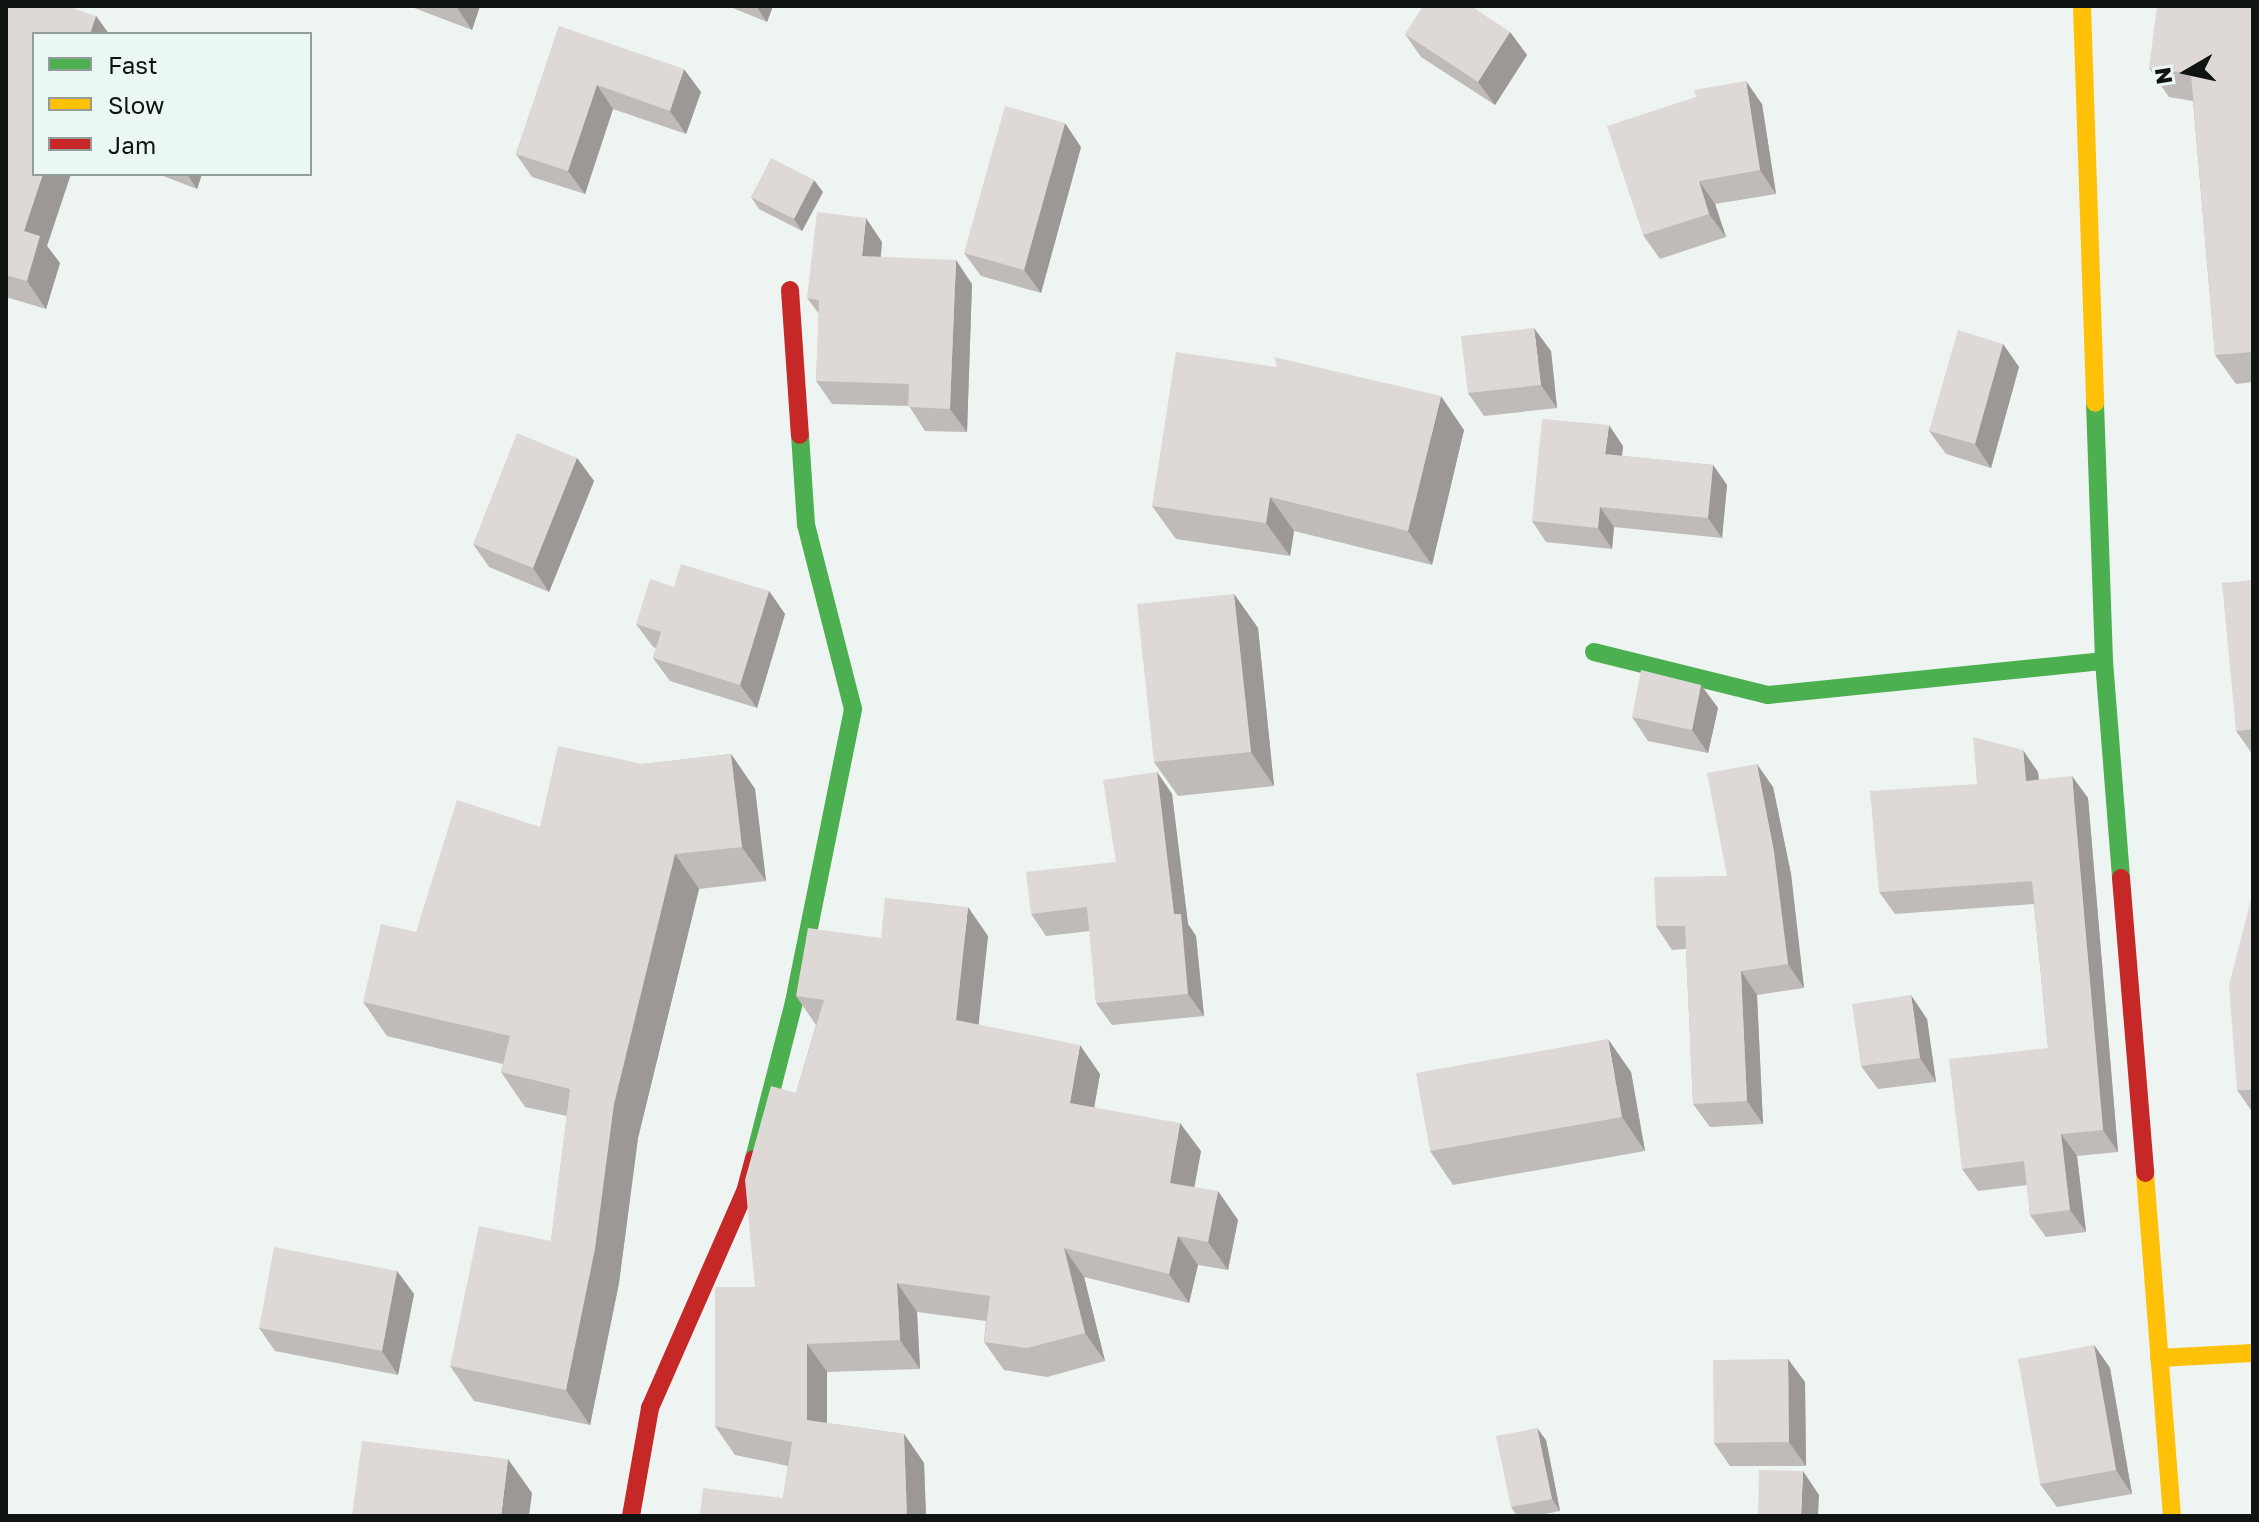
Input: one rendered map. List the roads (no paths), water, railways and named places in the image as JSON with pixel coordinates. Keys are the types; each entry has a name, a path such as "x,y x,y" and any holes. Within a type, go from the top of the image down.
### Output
{"street":[{"path":"2082,6 2104,661 2172,1516"},
{"path":"631,1516 650,1408 745,1192 794,1002 853,709 806,525 790,290"},
{"path":"1594,652 1768,695 2104,661"},
{"path":"2159,1358 2253,1353"}]}
